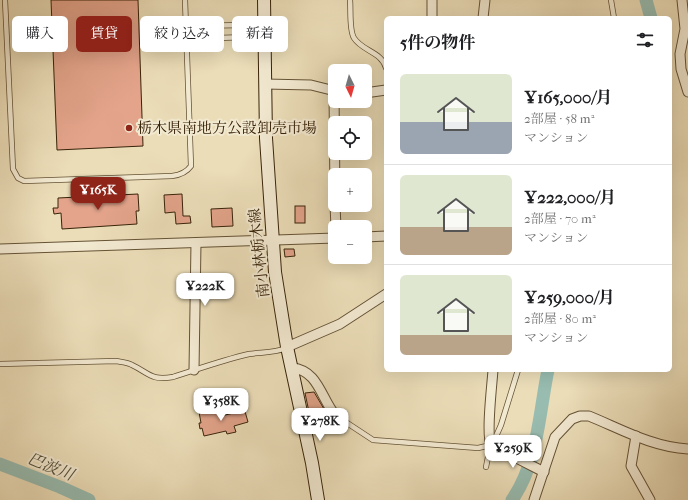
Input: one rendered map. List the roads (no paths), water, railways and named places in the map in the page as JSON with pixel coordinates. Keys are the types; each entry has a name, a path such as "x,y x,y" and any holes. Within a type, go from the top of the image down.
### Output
{"main road":[{"name":"南小林栃木線","path":"264,0 264,16"},
{"name":"南小林栃木線","path":"264,52 268,174 279,300 318,500"}],"street":[{"path":"432,0 432,16"},
{"path":"483,16 484,0"},
{"path":"682,0 686,28 680,54 681,69 688,92"},
{"path":"264,84 311,85 328,89"},
{"path":"372,92 384,90"},
{"path":"334,108 335,168"},
{"path":"372,237 384,236"},
{"path":"0,249 328,238"},
{"path":"194,370 196,243"},
{"path":"287,347 340,324 384,295"},
{"path":"292,368 302,370 316,381 335,415"},
{"path":"493,372 490,441 493,446 542,472"},
{"path":"534,500 542,472 555,437 572,419 580,416 589,416 636,436 662,445 688,448"},
{"path":"636,436 631,466 650,500"}],"lane":[{"path":"5,0 13,169 18,178 24,181 172,176 184,173 191,166 187,52"},
{"path":"185,0 186,16"},
{"path":"350,0 352,32 354,38 381,59 384,64"},
{"path":"611,0 614,16"},
{"path":"0,54 7,54"},
{"path":"0,364 116,361 131,364 148,376 165,379 173,378 194,370 250,354 278,350 287,347"},
{"path":"486,467 517,372"},
{"path":"335,415 373,440 478,448 493,446"}],"waterway":[{"name":"巴波川","path":"646,0 650,16"},
{"name":"巴波川","path":"512,500 521,486 532,454 548,372"},
{"name":"巴波川","path":"0,464 89,500"}],"place":[{"name":"栃木県南地方公設卸売市場","path":"129,128"}]}
